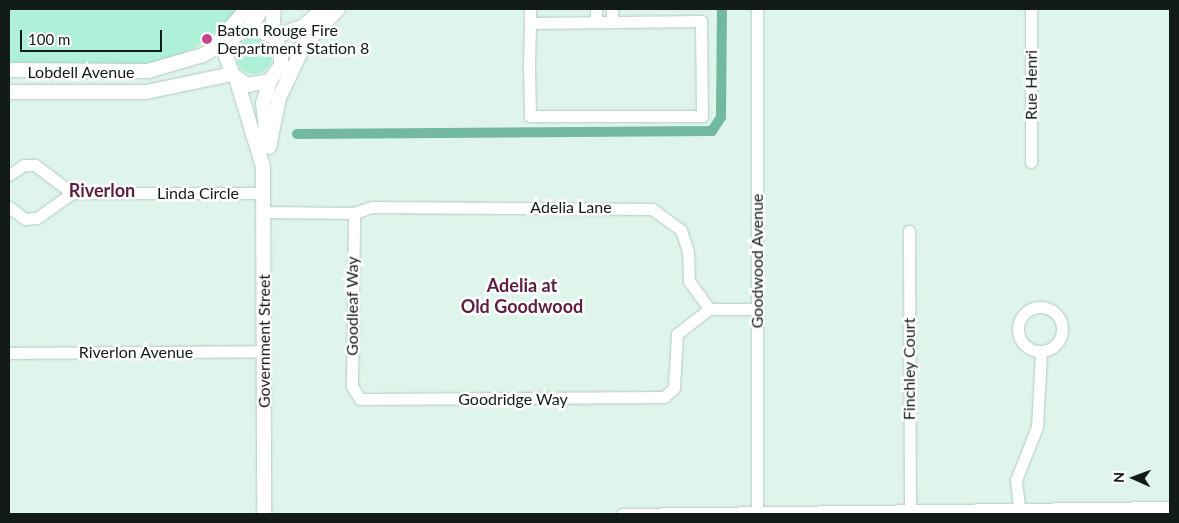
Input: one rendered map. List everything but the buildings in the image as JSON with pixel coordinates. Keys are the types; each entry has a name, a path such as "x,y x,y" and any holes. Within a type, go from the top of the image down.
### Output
{"main road":[{"path":"212,51 247,9"},
{"path":"262,9 226,55 234,76 247,85 274,77 338,9"},
{"path":"274,9 273,36 282,58 274,77"},
{"path":"242,33 273,36 304,26 322,9"},
{"name":"Lobdell Avenue","path":"9,70 125,74 172,66 212,51 242,33"},
{"path":"268,147 279,98 305,43"},
{"name":"Lobdell Avenue","path":"9,92 146,92 234,76"},
{"name":"Government Street","path":"234,76 244,99 263,167"},
{"name":"Government Street","path":"264,514 263,167 268,147 263,112 274,77"},
{"path":"212,79 244,99"}],"street":[{"path":"530,9 530,23 530,116 702,116 701,21 530,23"},
{"path":"596,9 596,22"},
{"path":"612,9 612,22"},
{"name":"Goodwood Avenue","path":"757,9 757,512"},
{"name":"Rue Henri","path":"1031,9 1031,162"},
{"path":"9,175 24,165 35,165 72,193 37,218 17,215 9,207"},
{"name":"Linda Circle","path":"72,193 263,193"},
{"name":"Adelia Lane","path":"264,212 354,213 371,207 652,209 680,230 687,244 690,281 709,308"},
{"name":"Goodleaf Way","path":"354,213 352,386 357,397"},
{"name":"Finchley Court","path":"909,231 910,507"},
{"path":"1039,306 1057,314 1062,334 1051,350 1041,352 1031,350 1018,335 1021,316 1039,306"},
{"path":"709,308 757,309"},
{"name":"Goodridge Way","path":"357,397 668,396 674,388 677,334 709,308"},
{"name":"Riverlon Avenue","path":"9,353 264,351"},
{"path":"1020,510 1016,480 1038,427 1041,352"},
{"path":"622,514 910,507 1020,510 1170,508"}],"green space":[{"path":"9,9 241,9 195,48 156,65 9,67"},
{"path":"254,38 261,39 267,43 271,49 271,63 267,69 261,73 254,74 247,73 241,69 237,63 236,56 237,49 241,43 247,39"}],"waterway":[{"path":"297,134 712,131 721,117 722,9"}],"place":[{"name":"Baton Rouge Fire Department Station 8","path":"207,39"}],"district":[{"name":"Riverlon","path":"102,190"},
{"name":"Adelia at Old Goodwood","path":"522,296"}]}
